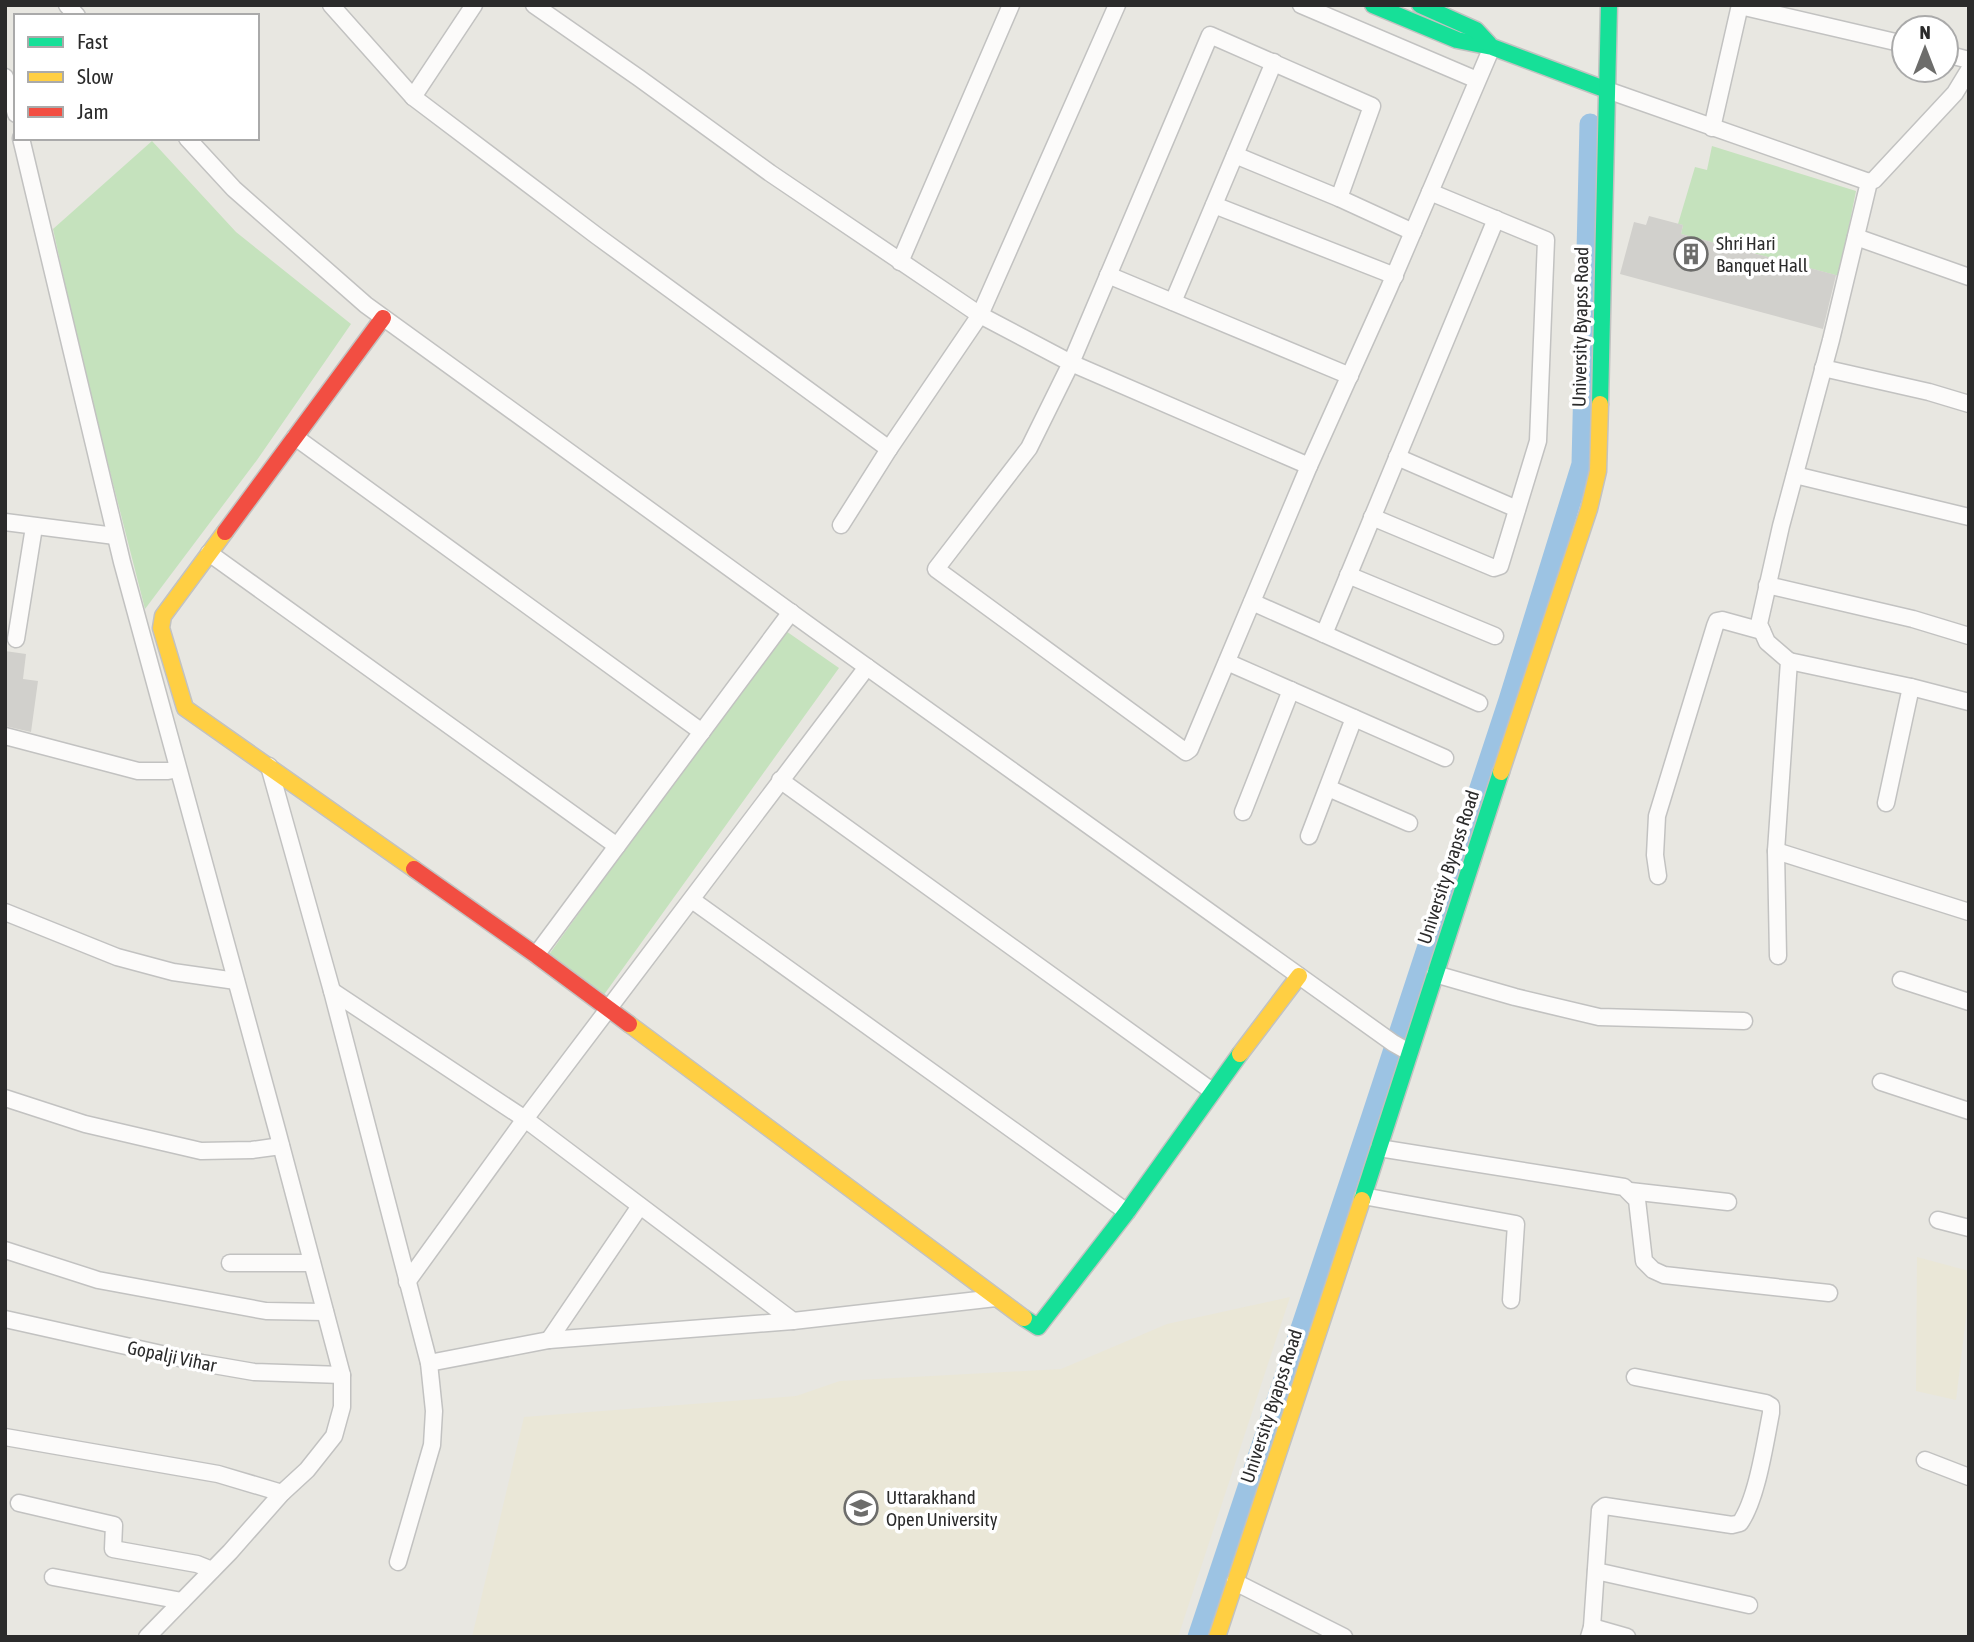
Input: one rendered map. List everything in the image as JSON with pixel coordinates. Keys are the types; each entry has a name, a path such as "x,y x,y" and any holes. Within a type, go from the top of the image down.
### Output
{"main road":[{"path":"1373,5 1457,40 1492,47 1607,90"},
{"path":"1420,5 1476,30 1492,47"},
{"name":"University Byapss Road","path":"1217,1637 1379,1148 1401,1048 1435,974 1589,509 1598,471 1609,5"},
{"path":"383,317 163,616 161,628 185,708 536,956 996,1298 1038,1326 1127,1212 1212,1091 1299,976"}],"street":[{"path":"331,5 412,97 889,449"},
{"path":"412,97 474,5"},
{"path":"534,5 900,262 980,315 1071,363 1309,466"},
{"path":"900,262 1011,5"},
{"path":"841,525 980,315 1117,5"},
{"path":"1301,5 1477,80"},
{"path":"1712,128 1740,6 1890,41"},
{"path":"1339,198 1371,106 1212,35 1209,37 1071,363 1029,447 936,569 1186,752 1190,749 1309,466 1395,276 1492,47"},
{"path":"1173,302 1274,62"},
{"path":"1607,90 1869,182 1874,180 1955,93 1969,70"},
{"path":"5,77 14,107"},
{"path":"21,140 115,537 342,1375 342,1407 334,1436 307,1470 282,1493 147,1637"},
{"path":"189,140 234,190 366,305 1401,1048"},
{"path":"1235,155 1413,232"},
{"path":"1869,182 1759,624 1767,642 1789,661 1969,702"},
{"path":"1372,517 1494,568 1500,566 1538,441 1546,243 1543,238 1430,192"},
{"path":"1214,205 1395,276"},
{"path":"1324,634 1496,219"},
{"path":"1856,237 1969,276"},
{"path":"1108,275 1350,376"},
{"path":"1823,368 1969,404"},
{"path":"295,436 702,732"},
{"path":"1397,457 1517,509"},
{"path":"1795,475 1969,517"},
{"path":"5,522 115,537"},
{"path":"16,639 34,527"},
{"path":"209,553 617,846"},
{"path":"1348,575 1495,636"},
{"path":"1767,585 1913,619 1969,636"},
{"path":"1252,602 1479,703"},
{"path":"536,956 791,612"},
{"path":"1658,876 1655,855 1657,816 1717,621 1762,631"},
{"path":"1778,956 1776,851 1789,661"},
{"path":"1227,662 1445,758"},
{"path":"407,1282 525,1119 867,667"},
{"path":"1886,803 1911,687"},
{"path":"1243,812 1291,690"},
{"path":"1309,836 1354,718"},
{"path":"5,736 138,771 178,769"},
{"path":"269,766 332,991 429,1363 434,1411 432,1445 398,1562"},
{"path":"780,780 1212,1091"},
{"path":"1328,788 1409,823"},
{"path":"1776,851 1969,912"},
{"path":"691,900 1127,1212"},
{"path":"5,912 117,957 173,972 236,981"},
{"path":"1435,974 1599,1017 1744,1021"},
{"path":"1901,980 1969,1002"},
{"path":"332,991 525,1119 793,1321"},
{"path":"1881,1082 1969,1111"},
{"path":"5,1098 85,1124 201,1151 252,1150 281,1146"},
{"path":"1379,1148 1624,1187 1637,1200 1644,1261 1653,1270 1664,1275 1829,1293"},
{"path":"1630,1191 1728,1202"},
{"path":"1363,1196 1516,1224 1511,1300"},
{"path":"549,1340 640,1206"},
{"path":"1938,1220 1969,1228"},
{"path":"5,1250 98,1280 266,1311 325,1312"},
{"path":"230,1263 312,1263"},
{"path":"429,1363 549,1340 793,1321 996,1298"},
{"name":"Gopalji Vihar","path":"5,1318 202,1363 254,1372 342,1375"},
{"path":"1627,1637 1591,1632 1600,1510 1605,1506 1731,1525 1740,1523 1756,1481 1771,1413 1771,1406 1766,1404 1635,1377"},
{"path":"5,1437 218,1474 282,1493"},
{"path":"1926,1460 1969,1477"},
{"path":"19,1503 114,1525 113,1549 197,1564 212,1570"},
{"path":"1596,1571 1749,1605"},
{"path":"53,1577 182,1601"},
{"path":"1235,1582 1344,1637"}],"shaded area":[{"path":"1917,1257 1969,1271 1969,1293 1956,1400 1916,1391"},
{"name":"Uttarakhand Open University","path":"1290,1297 1178,1637 472,1637 524,1417 796,1396 840,1381 1061,1369 1167,1324"}],"green space":[{"path":"152,141 236,232 351,324 257,460 145,609 82,362 53,229"},
{"path":"1712,146 1856,191 1839,276 1681,234 1683,225 1678,224 1695,167 1707,170"},
{"path":"783,629 839,668 603,996 548,956"}],"building":[{"name":"Shri Hari Banquet Hall","path":"1649,216 1683,225 1681,234 1836,275 1823,329 1620,274 1634,222 1646,225"},
{"path":"5,651 26,654 23,679 38,681 31,732 5,726"}],"waterway":[{"path":"1198,1637 1509,700 1582,464 1590,124"}],"traffic: fast":[{"path":"1373,5 1457,40 1492,47 1607,90"},
{"path":"1420,5 1476,30 1489,44"},
{"path":"1600,404 1609,5"},
{"path":"1362,1200 1501,772"},
{"path":"1024,1318 1038,1327 1127,1212 1240,1054"}],"traffic: slow":[{"path":"1501,772 1589,509 1598,471 1600,404"},
{"path":"225,532 163,616 161,628 185,708 414,869"},
{"path":"1240,1054 1299,976"},
{"path":"629,1024 1024,1318"},
{"path":"1217,1637 1362,1200"}],"traffic: jam":[{"path":"225,532 383,318"},
{"path":"414,869 629,1024"}],"place":[{"name":"Shri Hari Banquet Hall","path":"1691,254"},
{"name":"Uttarakhand Open University","path":"861,1508"}]}
